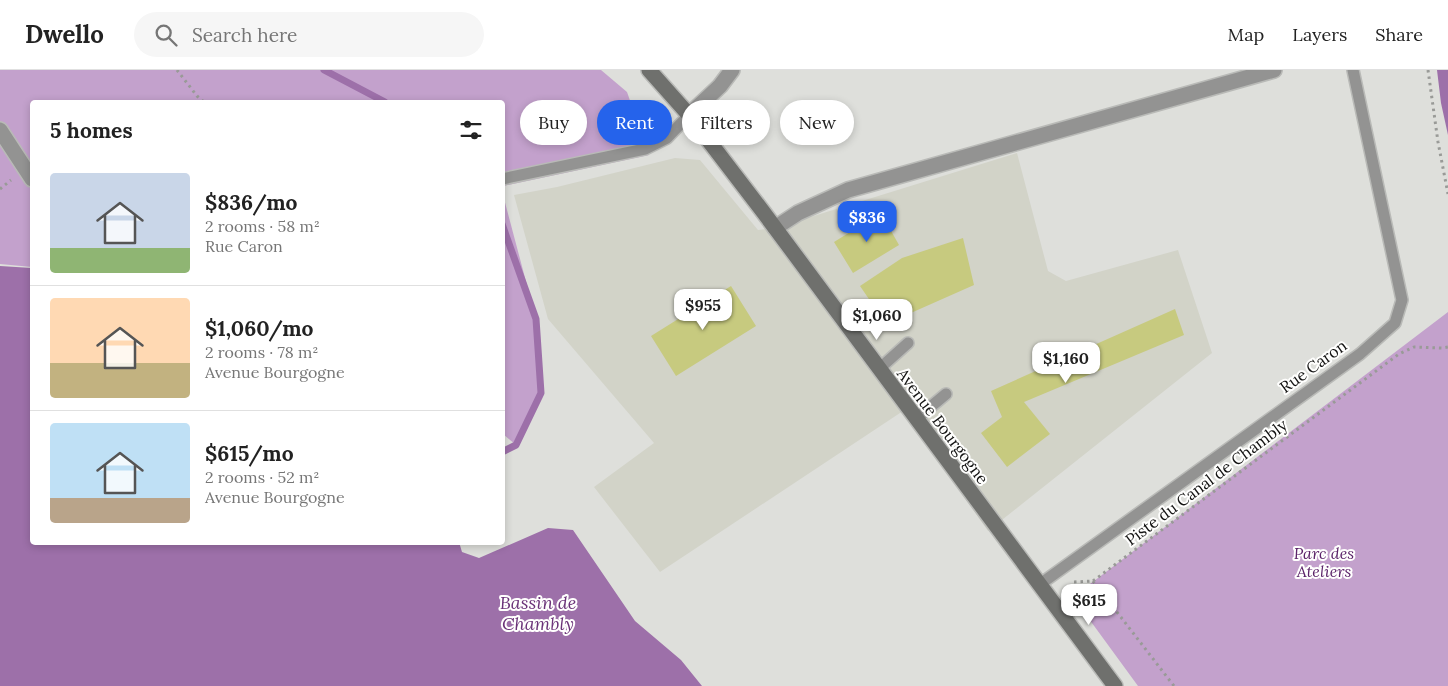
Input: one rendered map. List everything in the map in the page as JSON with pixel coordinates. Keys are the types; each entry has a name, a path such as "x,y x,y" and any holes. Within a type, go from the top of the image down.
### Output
{"street":[{"name":"Avenue Bourgogne","path":"649,70 682,106"},
{"path":"706,100 720,86 732,70"},
{"path":"775,228 798,213 848,190 1274,70"},
{"path":"0,130 30,176"},
{"name":"Avenue Bourgogne","path":"713,145 1115,686"}],"lane":[{"name":"Rue Caron","path":"1039,585 1360,354 1394,323 1402,300 1353,70"},
{"path":"505,178 645,149 667,138 682,123"},
{"path":"879,369 908,343"},
{"path":"916,419 946,394"}],"path":[{"path":"177,70 202,100"},
{"path":"1428,70 1448,194"},
{"name":"Piste du Canal de Chambly","path":"1174,686 1094,581 1399,354 1414,346 1448,347"}],"shaded area":[{"path":"1017,153 1048,271 1066,281 1178,250 1212,353 988,531 903,411 660,572 594,487 654,443 548,319 514,195 557,187 675,158 700,160 758,230 775,228"}],"green space":[{"path":"0,70 601,70 627,92 630,100 597,100 597,145 646,145 649,155 505,186 505,100 30,100 30,267 0,264"},
{"path":"505,203 536,319 541,393 516,445 505,436"},
{"name":"Parc des Ateliers","path":"1448,312 1448,686 1138,686 1073,597"}],"water":[{"path":"1437,70 1448,70 1448,135 1441,103"},
{"name":"Bassin de Chambly","path":"0,266 30,268 30,545 460,545 462,552 479,558 548,528 573,530 635,621 681,660 702,686 0,686"}],"building":[{"path":"881,213 899,245 853,273 834,242"},
{"path":"963,238 974,285 886,324 860,286 902,258"},
{"path":"731,286 756,326 676,376 651,336"},
{"path":"1175,309 1184,335 1024,402 1050,434 1007,467 981,433 1002,417 991,391"}],"waterway":[{"path":"324,70 381,100"},
{"path":"505,232 536,319 541,393 516,445 505,450"}]}
